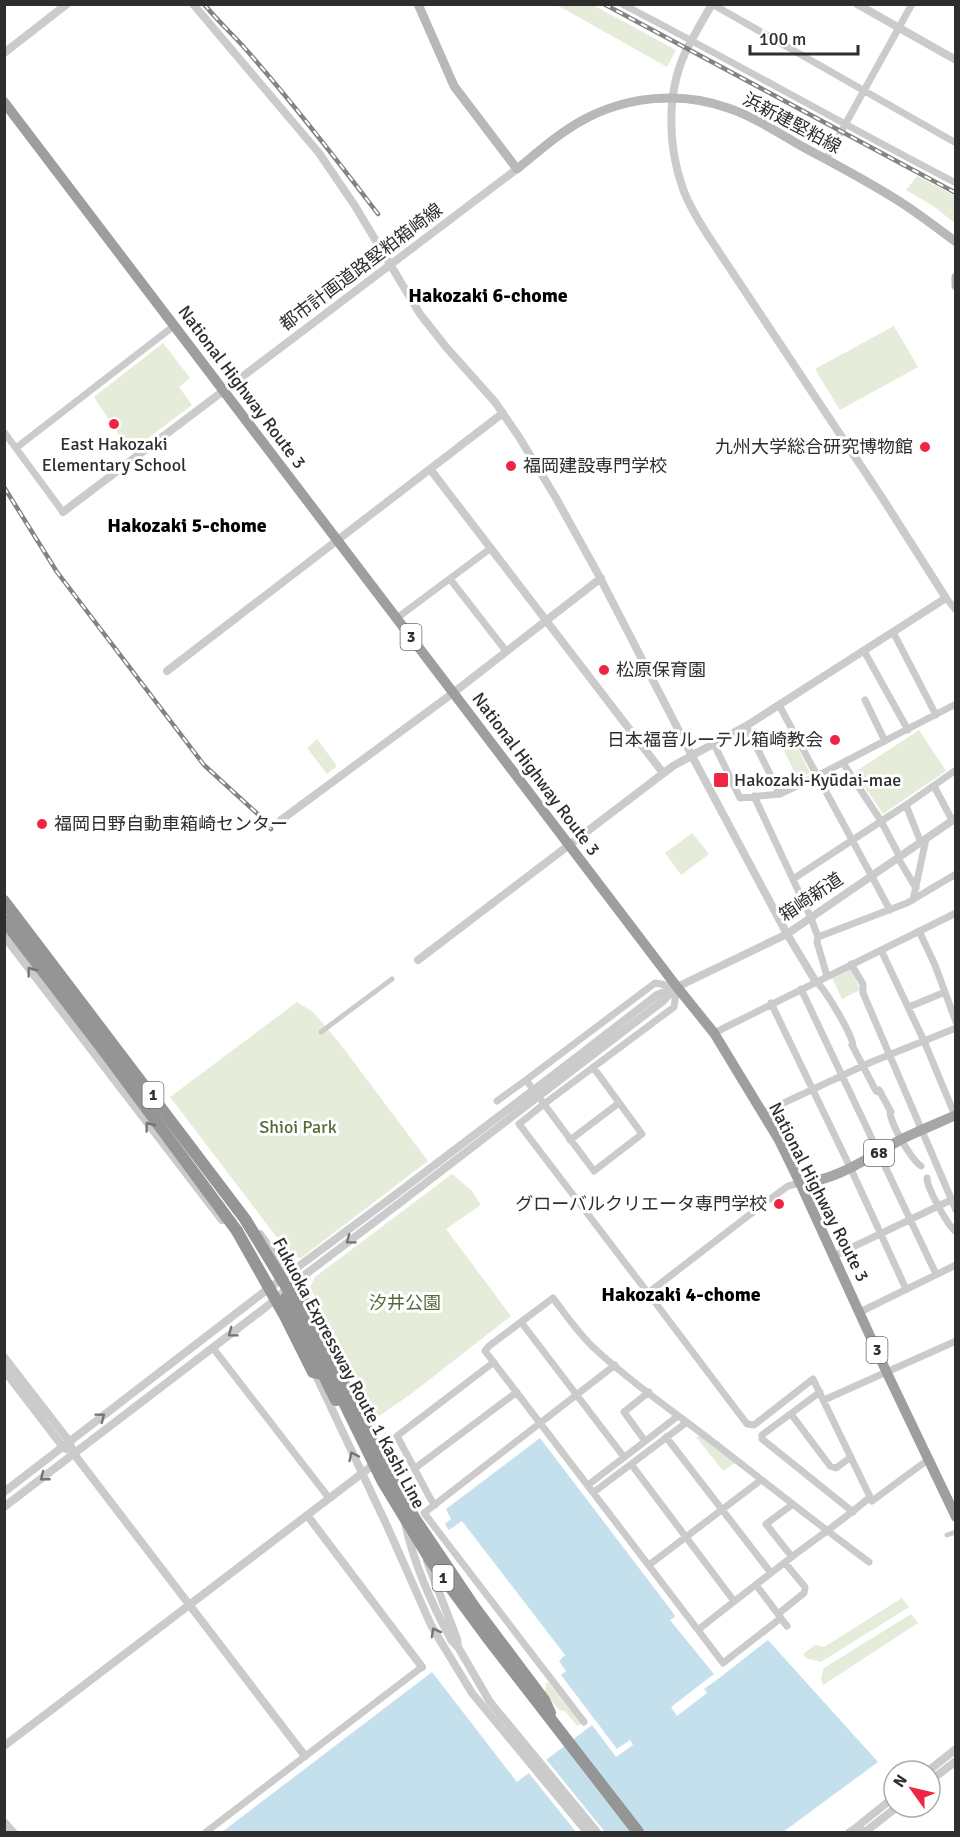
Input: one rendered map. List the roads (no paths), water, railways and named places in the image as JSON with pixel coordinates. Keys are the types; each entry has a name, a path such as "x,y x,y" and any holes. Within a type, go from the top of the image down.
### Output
{"highway":[{"name":"National Highway Route 3","path":"4,102 676,987 714,1033 779,1140 887,1373 952,1501 956,1517"},
{"name":"Fukuoka Expressway Route 1 Kashi Line","path":"4,902 219,1187 242,1222 324,1374 369,1469 401,1526 432,1573 477,1636 632,1833"},
{"name":"Fukuoka Expressway Route 1 Kashi Line","path":"4,902 245,1219 292,1296 383,1482 431,1561 638,1833"},
{"path":"4,920 115,1065 237,1232 285,1316 313,1371 324,1374"},
{"path":"294,1283 310,1309 391,1478 415,1519 475,1608 544,1700 557,1728"}],"main road":[{"path":"418,4 454,86 517,169"},
{"name":"浜新建堅粕線","path":"517,169 567,130 598,113 642,100 673,98 711,103 749,117 826,159 908,207 956,242"},
{"path":"956,277 956,286"},
{"name":"68","path":"800,1183 815,1182 850,1167 902,1139 955,1116"}],"street":[{"path":"4,53 67,4"},
{"path":"193,4 319,153 355,206 429,326 503,413 545,480 601,578 787,934 849,1032 848,1037 863,1066 870,1079 875,1082 895,1119 895,1125 902,1139 915,1162 921,1166 927,1178 927,1185 955,1232"},
{"path":"622,4 956,183"},
{"path":"956,143 712,4 681,65 673,98 673,143 677,169 694,212 956,610"},
{"path":"857,4 956,60"},
{"path":"826,159 912,4"},
{"name":"都市計画道路堅粕箱崎線","path":"63,512 517,169"},
{"path":"16,448 175,325"},
{"path":"167,671 503,413"},
{"path":"4,432 63,512"},
{"path":"430,469 663,773"},
{"path":"397,618 491,548"},
{"path":"281,820 453,693 601,578"},
{"path":"450,579 507,651"},
{"path":"418,960 663,773 746,726 946,598"},
{"path":"893,632 936,715"},
{"path":"864,651 908,730"},
{"path":"865,700 885,741"},
{"path":"714,744 740,798 780,794 956,704"},
{"path":"779,705 890,910"},
{"path":"746,726 780,794"},
{"path":"843,763 881,821 916,888"},
{"path":"793,879 956,770"},
{"path":"934,786 954,819"},
{"path":"754,796 811,918 827,976"},
{"path":"906,805 923,841 913,900"},
{"name":"箱崎新道","path":"294,1283 394,1202 558,1076 657,995 787,934 954,819"},
{"path":"818,937 913,900 956,874"},
{"path":"4,902 216,1174 294,1283 305,1325 373,1465 404,1518 408,1538 435,1607 452,1641 458,1647 490,1702 597,1833"},
{"path":"714,1033 956,913"},
{"path":"919,931 935,965 956,1022"},
{"path":"4,936 273,1288 294,1326 431,1625 472,1693 587,1833"},
{"path":"881,950 909,1007 955,1116"},
{"path":"852,964 863,984 863,993 956,1210"},
{"path":"321,1032 392,979"},
{"path":"497,1101 655,983 676,987 674,1007 519,1124 747,1424 754,1425 813,1379 872,1502 929,1459"},
{"path":"801,989 936,1274"},
{"path":"909,1007 945,992"},
{"path":"771,1004 906,1289"},
{"path":"762,1113 842,1075 956,1028"},
{"path":"526,1080 594,1172 642,1134 593,1067"},
{"path":"570,1140 619,1103"},
{"path":"648,1293 770,1199 788,1186 800,1183"},
{"path":"834,1256 953,1199"},
{"path":"860,1312 956,1265"},
{"path":"4,1492 273,1288 294,1283"},
{"path":"4,1507 213,1348 294,1283"},
{"path":"785,1563 805,1587 804,1593 723,1664 485,1351 553,1298 576,1329 594,1348 678,1416 869,1562"},
{"path":"521,1322 624,1457"},
{"path":"824,1400 956,1341"},
{"path":"213,1348 329,1498"},
{"path":"4,1357 66,1444"},
{"path":"435,1505 397,1436 494,1362"},
{"path":"584,1722 424,1513 615,1365"},
{"path":"4,1370 74,1454 306,1756"},
{"path":"414,1469 517,1392"},
{"path":"645,1441 624,1412 649,1392"},
{"path":"820,1392 762,1435 762,1439 853,1512"},
{"path":"791,1414 830,1466 836,1468 851,1457"},
{"path":"588,1485 678,1416"},
{"path":"594,1492 687,1422"},
{"path":"666,1437 771,1573"},
{"path":"631,1464 734,1601"},
{"path":"4,1746 373,1465"},
{"path":"649,1565 761,1480"},
{"path":"698,1630 870,1497"},
{"path":"792,1557 766,1524 793,1504"},
{"path":"206,1833 422,1666 307,1515"},
{"path":"947,1535 956,1532"},
{"path":"756,1585 787,1626"},
{"path":"942,1760 956,1749"},
{"path":"942,1772 956,1761"},
{"path":"862,1830 882,1809"},
{"path":"849,1833 862,1830 882,1817"},
{"path":"4,1822 13,1833"}],"water":[{"path":"540,1438 674,1614 675,1617 670,1620 718,1679 768,1640 878,1762 783,1832 222,1832 432,1672 517,1782 592,1725 616,1757 633,1745 630,1740 617,1749 561,1675 566,1671 559,1661 565,1655 462,1521 449,1530 445,1524 451,1519 446,1509"}],"railway":[{"path":"204,4 277,86 378,214"},
{"path":"604,4 956,193"},
{"path":"4,487 57,572 204,765 271,829"}],"place":[{"name":"East Hakozaki Elementary School","path":"114,424"},
{"name":"九州大学総合研究博物館","path":"925,447"},
{"name":"福岡建設専門学校","path":"511,466"},
{"name":"松原保育園","path":"604,670"},
{"name":"日本福音ルーテル箱崎教会","path":"835,740"},
{"name":"Hakozaki-Kyūdai-mae","path":"721,780"},
{"name":"福岡日野自動車箱崎センター","path":"42,824"},
{"name":"グローバルクリエータ専門学校","path":"779,1204"}],"district":[{"name":"Hakozaki 6-chome","path":"488,295"},
{"name":"Hakozaki 5-chome","path":"187,525"},
{"name":"Hakozaki 4-chome","path":"681,1294"}],"park label":[{"name":"Shioi Park","path":"298,1127"},
{"name":"汐井公園","path":"405,1303"}]}
